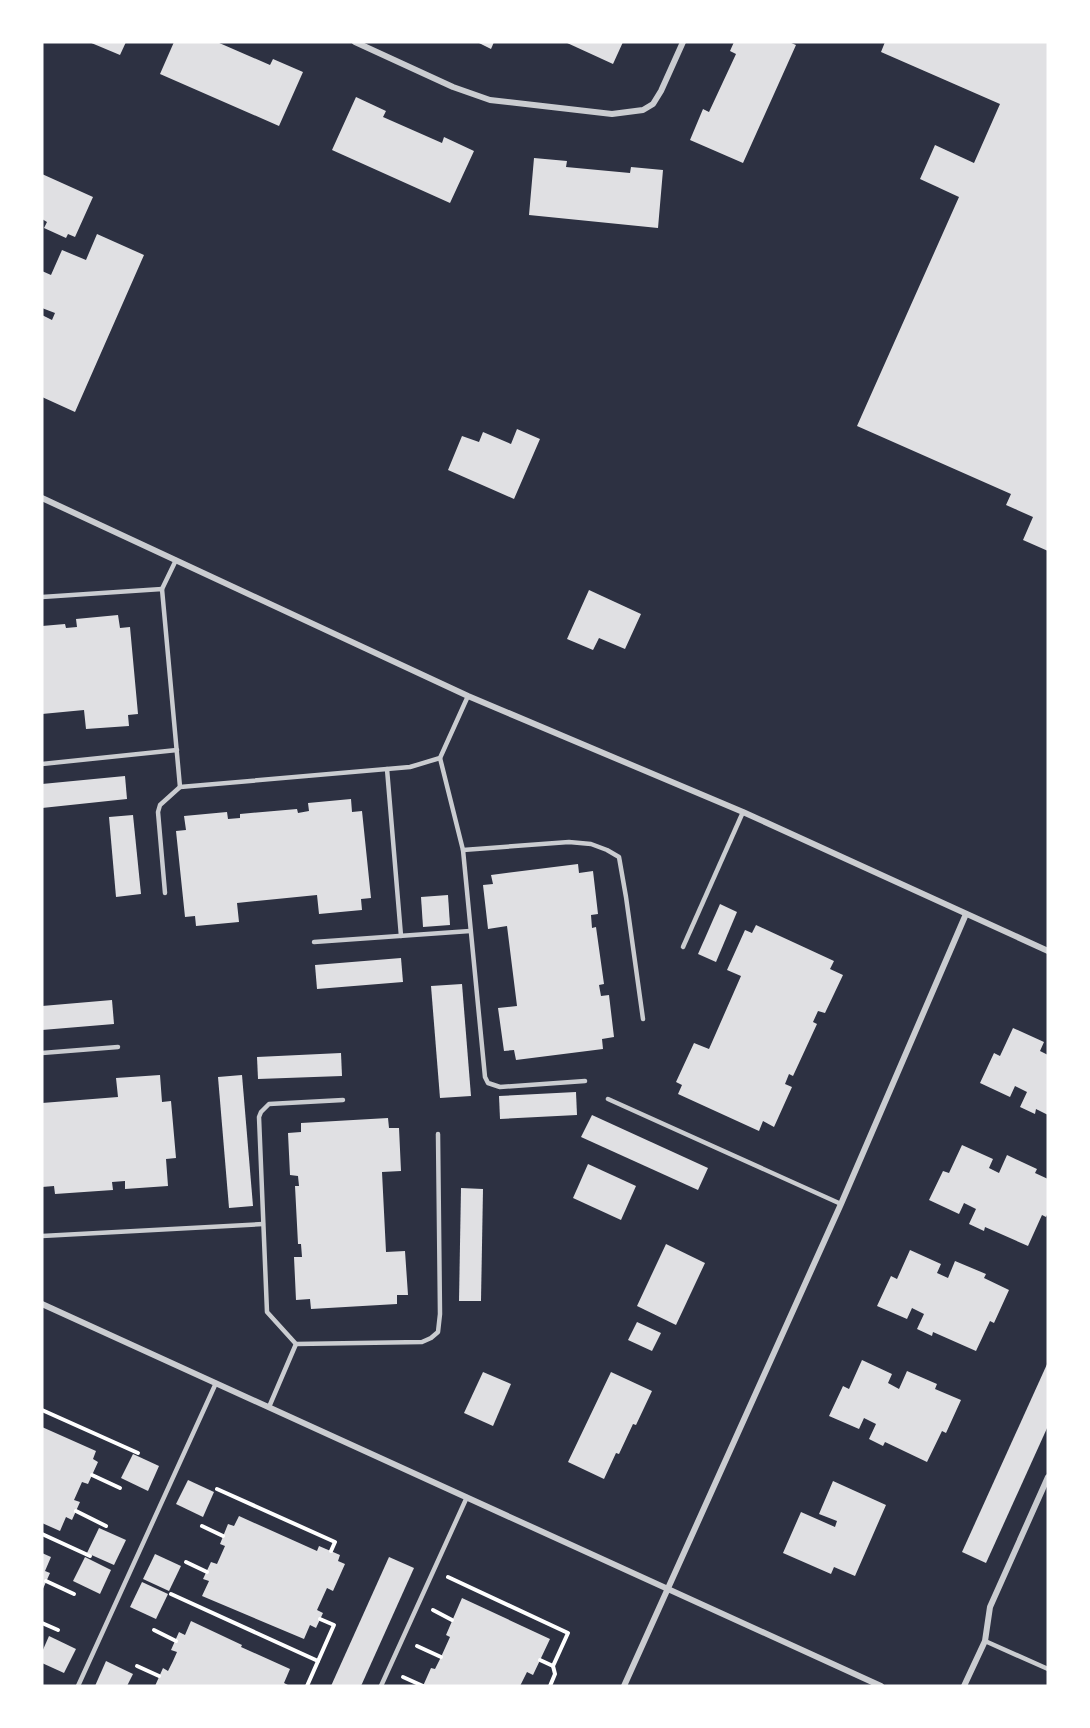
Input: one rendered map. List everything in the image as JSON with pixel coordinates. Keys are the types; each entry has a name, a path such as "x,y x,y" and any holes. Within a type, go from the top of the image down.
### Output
{"street":[{"path":"355,42 453,87 489,100 612,114 643,110 652,104 661,91 683,42"},
{"path":"42,498 468,696 743,812 1048,951"},
{"path":"624,1686 841,1204 966,914"},
{"path":"42,1304 881,1686"},
{"path":"964,1686 984,1641 990,1607 1048,1477"}],"lane":[{"path":"176,560 162,589 180,787"},
{"path":"42,597 162,589"},
{"path":"468,696 440,758 463,850 483,1072 488,1083 500,1087 585,1081"},
{"path":"42,764 177,750"},
{"path":"165,893 158,812 160,806 180,787 410,767 440,758"},
{"path":"387,769 401,936"},
{"path":"683,947 743,812"},
{"path":"463,850 569,842 591,844 619,857 643,1019"},
{"path":"314,942 470,932"},
{"path":"42,1053 118,1047"},
{"path":"608,1099 841,1204"},
{"path":"342,1100 269,1104 259,1117 267,1312 296,1344 423,1342 438,1332 440,1314 438,1134"},
{"path":"42,1236 263,1224"},
{"path":"269,1407 296,1344"},
{"path":"78,1686 216,1383"},
{"path":"381,1686 467,1497"},
{"path":"984,1641 1048,1669"}],"path":[{"path":"42,1410 138,1453"},
{"path":"92,1475 120,1488"},
{"path":"217,1489 335,1542 331,1551"},
{"path":"76,1511 106,1526"},
{"path":"202,1526 223,1536"},
{"path":"42,1534 90,1556"},
{"path":"186,1562 207,1572"},
{"path":"447,1576 568,1633 553,1666 555,1674 550,1686"},
{"path":"46,1581 74,1594"},
{"path":"171,1594 318,1661"},
{"path":"432,1610 452,1620"},
{"path":"307,1686 334,1625 320,1619"},
{"path":"42,1623 58,1630"},
{"path":"154,1630 176,1641"},
{"path":"416,1645 441,1657"},
{"path":"540,1660 553,1666"},
{"path":"137,1666 159,1676"},
{"path":"402,1676 423,1686"}],"building":[{"path":"89,42 126,42 120,55"},
{"path":"174,42 217,42 270,65 273,59 303,72 279,126 160,74"},
{"path":"477,42 494,42 491,49"},
{"path":"565,42 623,42 613,64"},
{"path":"734,42 789,42 796,45 743,163 690,140 703,109 709,112 736,54 730,51"},
{"path":"885,42 1048,42 1048,551 1023,540 1033,517 1006,505 1011,494 857,426 959,197 920,179 935,145 974,163 1000,104 881,52"},
{"path":"356,97 386,111 383,117 442,143 444,137 474,151 450,203 332,150"},
{"path":"534,158 567,161 566,167 630,173 631,167 663,170 658,228 529,215"},
{"path":"42,174 93,197 75,237 68,234 66,238 44,228 47,222 42,219"},
{"path":"97,234 144,255 75,412 42,397 42,315 52,320 55,313 42,308 42,271 51,275 62,250 86,260"},
{"path":"517,429 540,439 514,499 448,470 462,436 479,442 483,432 511,444"},
{"path":"589,590 641,614 625,649 599,638 593,650 567,639"},
{"path":"118,615 120,628 130,627 138,714 128,715 129,726 86,729 84,710 42,714 42,626 65,624 66,628 77,627 76,619"},
{"path":"125,776 127,799 42,808 42,784"},
{"path":"351,799 352,812 362,811 371,898 361,899 362,910 319,914 317,895 237,903 239,922 196,926 195,916 185,917 176,831 186,830 184,816 227,812 228,819 240,818 240,814 297,809 298,813 309,811 308,803"},
{"path":"133,815 141,894 116,897 109,817"},
{"path":"578,864 579,873 593,871 598,914 591,915 592,928 596,927 604,984 599,985 601,996 609,995 614,1037 602,1039 603,1049 516,1060 514,1050 504,1051 498,1008 517,1006 507,926 488,929 483,885 493,884 491,875"},
{"path":"448,895 450,925 423,927 421,897"},
{"path":"720,904 737,912 716,962 698,954"},
{"path":"756,925 834,961 830,969 843,975 825,1013 818,1011 813,1022 817,1024 793,1076 789,1074 785,1084 792,1087 774,1127 763,1121 759,1131 678,1094 682,1085 676,1082 694,1043 709,1049 741,976 727,970 745,930 752,933"},
{"path":"401,958 403,982 317,989 315,965"},
{"path":"462,984 471,1096 440,1098 431,986"},
{"path":"112,1000 114,1024 42,1030 42,1006"},
{"path":"1013,1028 1044,1042 1040,1051 1048,1055 1048,1115 1036,1109 1035,1114 1020,1107 1027,1092 1015,1086 1010,1097 980,1083 994,1053 1000,1056"},
{"path":"341,1053 342,1076 258,1079 257,1057"},
{"path":"160,1075 162,1102 171,1101 176,1158 166,1159 168,1186 125,1189 125,1181 112,1182 113,1190 55,1194 54,1186 42,1187 42,1103 118,1097 116,1078"},
{"path":"242,1075 253,1206 229,1208 218,1077"},
{"path":"576,1092 577,1115 500,1119 499,1096"},
{"path":"592,1115 708,1168 698,1190 581,1137"},
{"path":"388,1118 389,1128 399,1128 401,1171 382,1172 386,1252 405,1251 408,1295 397,1295 397,1304 311,1309 310,1299 296,1300 294,1257 302,1257 301,1244 298,1244 295,1186 299,1186 298,1176 290,1175 288,1133 301,1132 301,1123"},
{"path":"962,1145 993,1159 989,1168 999,1173 1007,1155 1037,1169 1035,1173 1048,1179 1048,1213 1046,1217 1042,1215 1028,1246 985,1227 984,1231 969,1224 976,1209 964,1203 959,1214 929,1200 943,1171 949,1173"},
{"path":"588,1164 636,1186 621,1220 573,1198"},
{"path":"461,1188 483,1189 481,1301 459,1301"},
{"path":"666,1244 705,1263 676,1325 637,1306"},
{"path":"910,1250 941,1264 937,1273 948,1278 955,1261 986,1274 984,1278 1009,1290 994,1323 990,1321 976,1351 933,1332 932,1336 917,1329 924,1314 912,1308 907,1319 877,1306 891,1276 897,1279"},
{"path":"637,1322 661,1333 652,1351 628,1340"},
{"path":"862,1360 892,1374 888,1383 899,1389 907,1371 937,1384 935,1389 961,1400 946,1433 942,1431 927,1462 885,1442 883,1446 869,1439 876,1424 864,1418 859,1429 829,1416 843,1386 849,1389"},
{"path":"1048,1362 1048,1426 986,1563 962,1552"},
{"path":"483,1372 511,1384 493,1426 464,1413"},
{"path":"611,1372 652,1391 636,1425 633,1424 604,1479 568,1462"},
{"path":"42,1427 96,1451 93,1459 98,1462 88,1484 82,1482 74,1500 80,1502 72,1520 66,1517 60,1531 42,1523"},
{"path":"133,1454 159,1466 148,1491 121,1478"},
{"path":"188,1480 214,1492 203,1517 176,1504"},
{"path":"833,1481 886,1505 855,1576 834,1567 831,1574 783,1553 801,1512 835,1527 837,1521 819,1514"},
{"path":"239,1516 317,1551 319,1546 340,1555 338,1561 345,1564 333,1591 327,1588 317,1610 323,1613 316,1628 310,1625 304,1639 202,1596 209,1581 203,1579 211,1562 217,1564 225,1546 220,1544 228,1524 234,1526"},
{"path":"99,1528 126,1540 114,1565 87,1553"},
{"path":"42,1553 51,1557 45,1571 50,1573 42,1591"},
{"path":"155,1554 181,1566 169,1591 143,1579"},
{"path":"85,1557 111,1570 100,1594 73,1581"},
{"path":"389,1557 414,1568 361,1686 331,1686"},
{"path":"142,1582 168,1594 156,1619 130,1607"},
{"path":"462,1598 550,1639 533,1675 527,1672 520,1686 423,1686 431,1668 435,1669 450,1637 446,1635"},
{"path":"191,1621 290,1669 284,1683 290,1686 155,1686 163,1668 168,1671 177,1652 171,1650 179,1632 185,1635"},
{"path":"49,1636 76,1649 64,1673 42,1663 42,1652"},
{"path":"106,1661 133,1674 127,1686 95,1686"}]}
